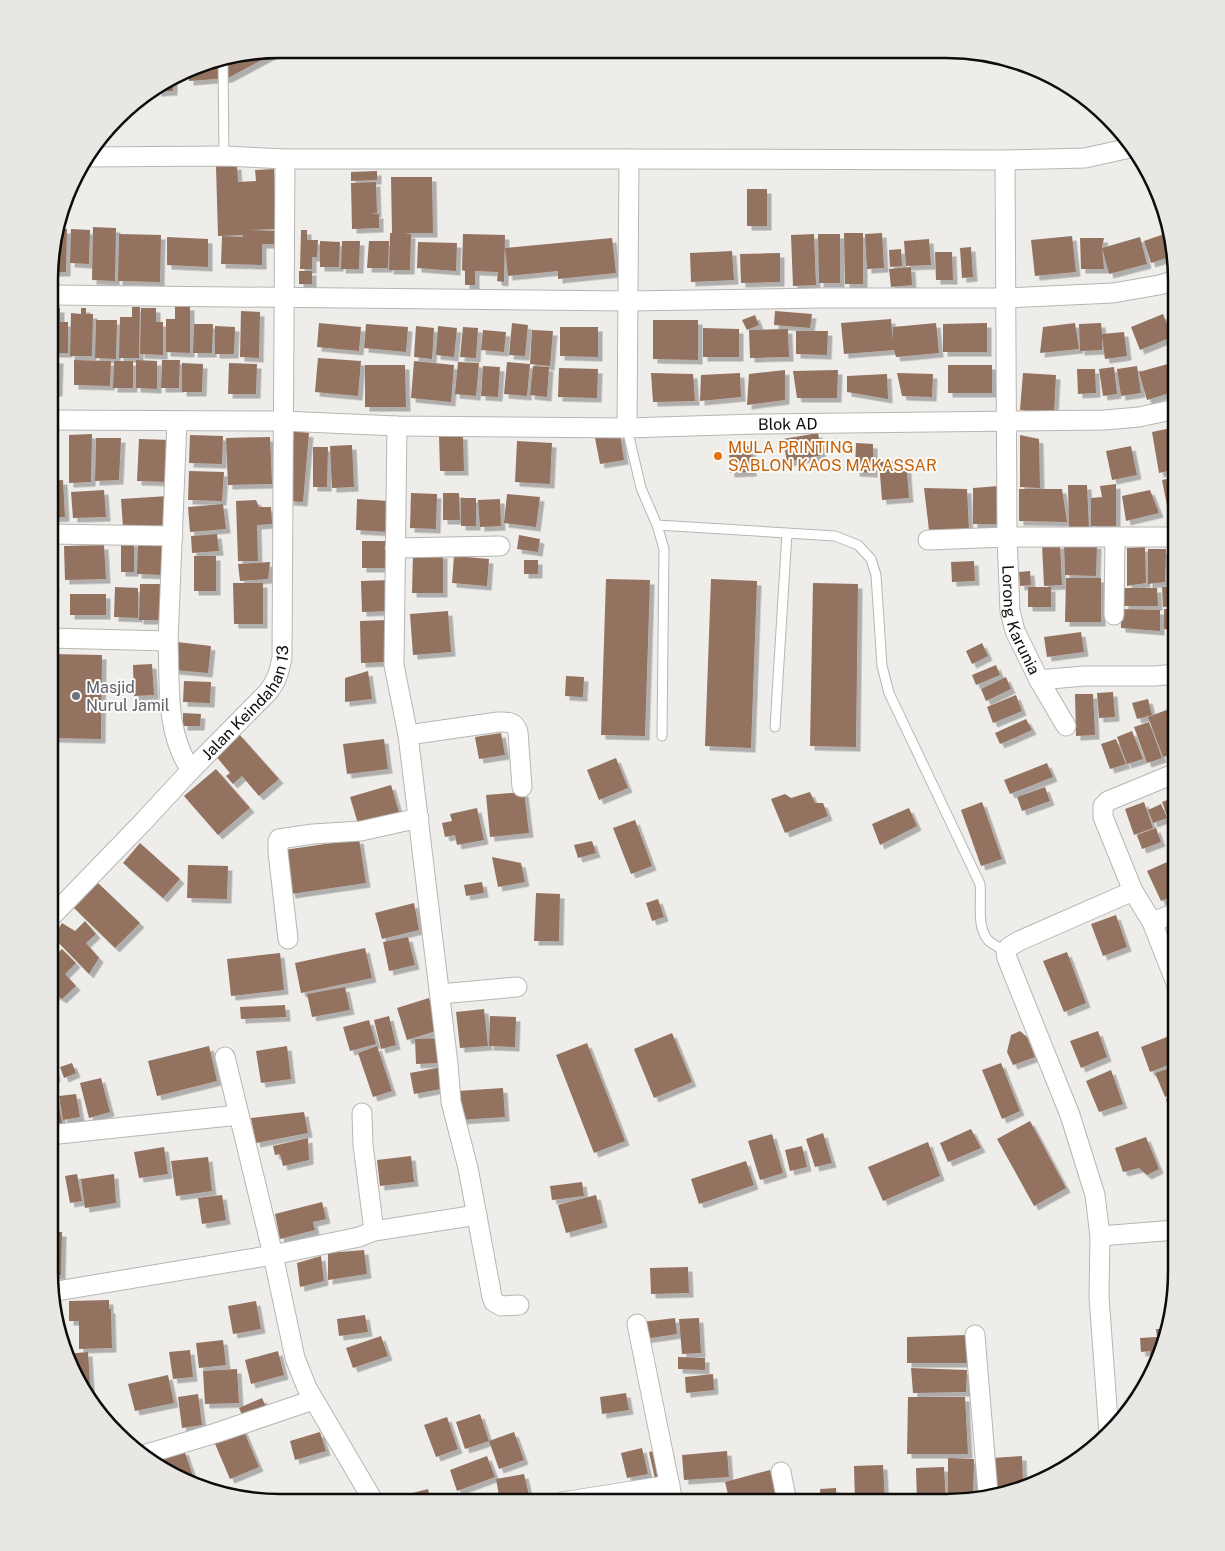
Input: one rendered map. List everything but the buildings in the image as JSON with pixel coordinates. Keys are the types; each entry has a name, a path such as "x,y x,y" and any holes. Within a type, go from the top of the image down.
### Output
{"street":[{"path":"95,156 224,156 286,159 1005,160 1085,158 1125,149"},
{"name":"Jalan Keindahan 13","path":"57,912 191,770 268,692 276,682 279,674 282,658 282,421 286,159"},
{"path":"627,428 629,159"},
{"name":"Lorong Karunia","path":"1005,160 1007,537 1012,621 1039,680 1084,676 1168,674"},
{"path":"57,294 627,301 1006,298 1112,293 1168,282"},
{"name":"Blok AD","path":"57,420 282,421 397,426 627,428 756,424 1105,420 1139,417 1168,411"},
{"path":"177,421 168,641 171,710 174,732 182,758 191,770"},
{"path":"397,426 394,666 408,735 419,818 451,1102 468,1168 494,1302 501,1306 519,1306"},
{"path":"57,534 173,536"},
{"path":"928,540 1007,537 1168,537"},
{"path":"1114,615 1115,537"},
{"path":"395,548 500,546"},
{"path":"57,638 168,641"},
{"path":"1039,680 1066,726"},
{"path":"408,735 498,722 513,724 518,732 522,787"},
{"path":"1168,776 1108,800 1103,806 1103,817 1133,891 1152,922 1168,963"},
{"path":"288,939 278,852 279,839 361,831 419,818"},
{"path":"1108,1422 1100,1297 1100,1236 1095,1195 1068,1108 1007,958 1006,951 1009,947 1027,937 1133,891"},
{"path":"1152,922 1168,916"},
{"path":"440,994 517,987"},
{"path":"225,1057 273,1255 295,1358 313,1400 369,1494"},
{"path":"362,1113 363,1145 374,1231"},
{"path":"57,1135 239,1115"},
{"path":"58,1291 273,1255 374,1231 477,1215"},
{"path":"1100,1236 1168,1231"},
{"path":"637,1324 672,1493"},
{"path":"975,1335 988,1489"},
{"path":"150,1452 313,1400"},
{"path":"781,1472 785,1494"}],"lane":[{"path":"223,65 224,156"},
{"path":"627,428 641,488 657,526 664,549 662,736"},
{"path":"657,526 834,536 858,545 871,559 876,575 882,666 889,693 980,884 982,897 980,919 985,935 989,941 1006,951"},
{"path":"775,727 787,533"}],"place":[{"name":"MULA PRINTING SABLON KAOS MAKASSAR","path":"718,456"},
{"name":"Masjid Nurul Jamil","path":"76,696"}]}
